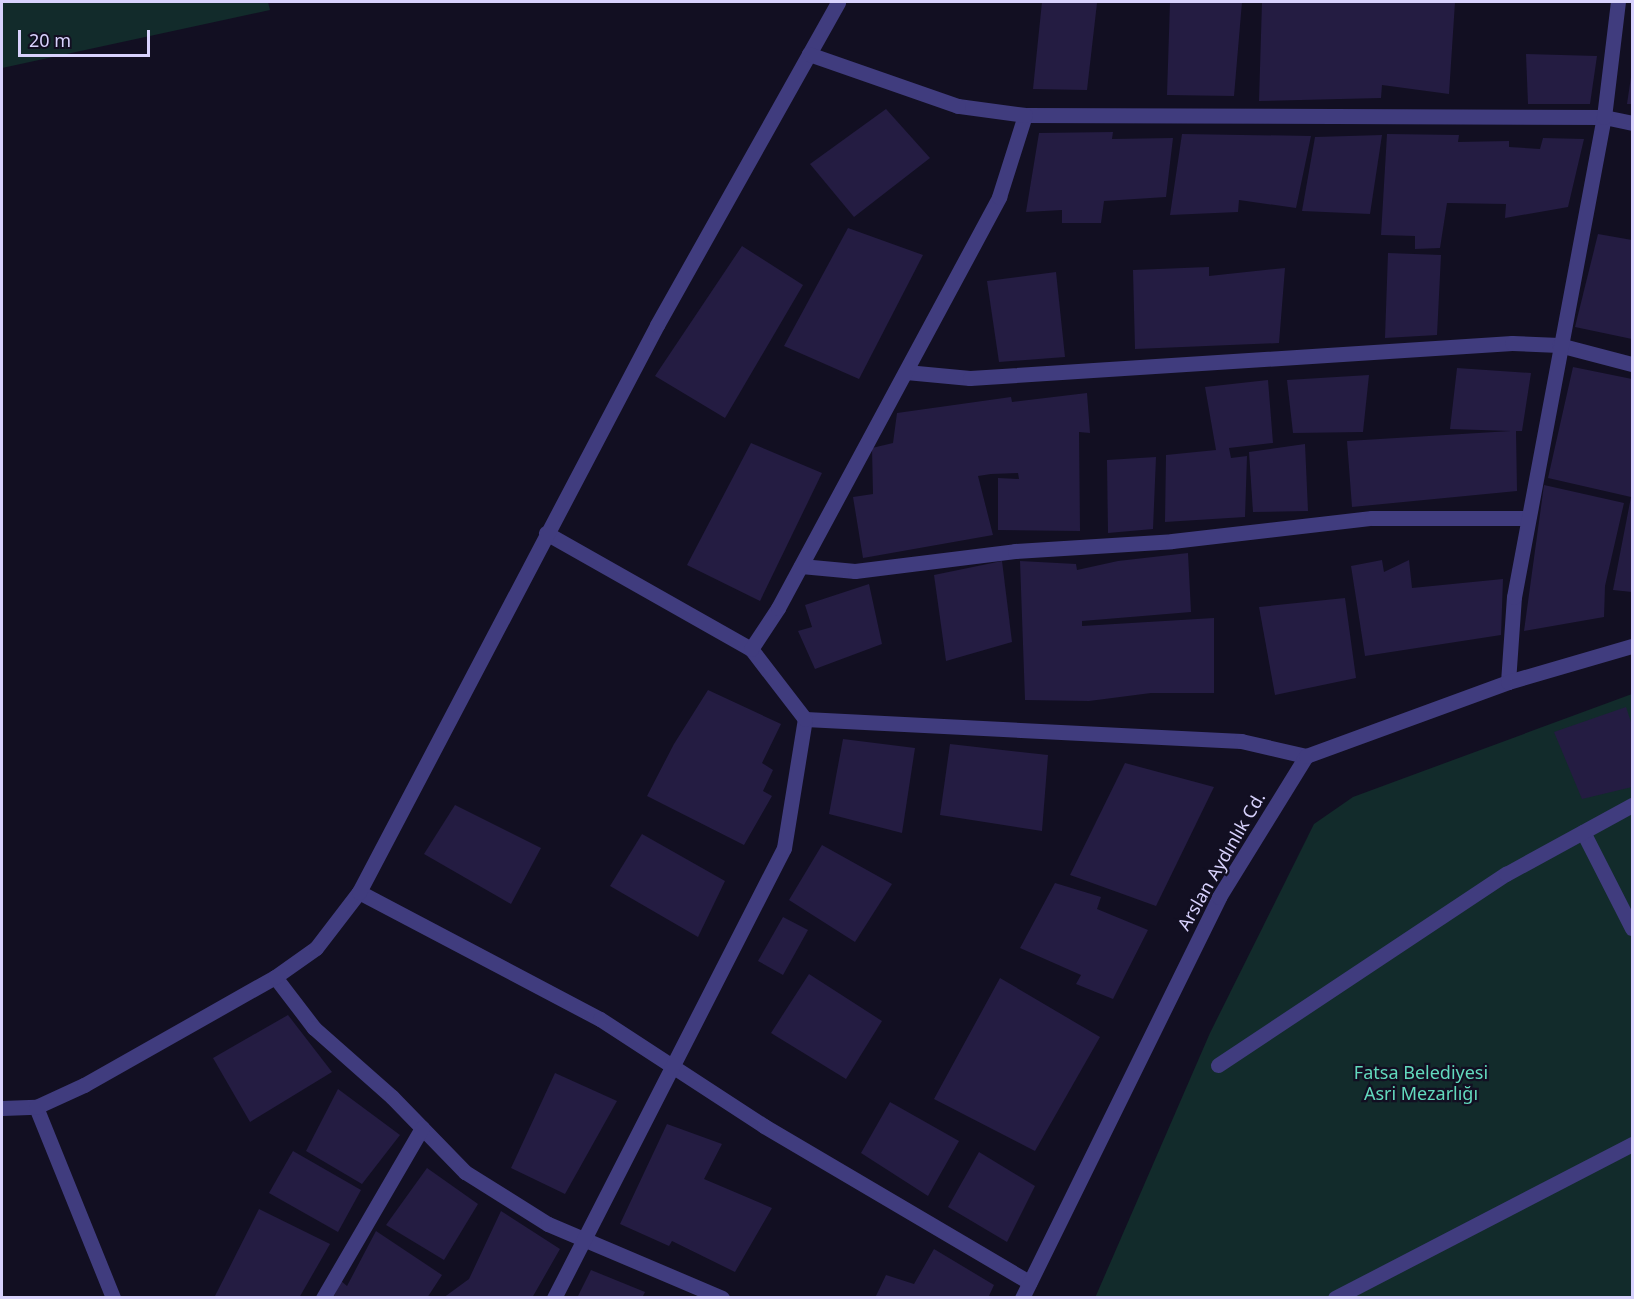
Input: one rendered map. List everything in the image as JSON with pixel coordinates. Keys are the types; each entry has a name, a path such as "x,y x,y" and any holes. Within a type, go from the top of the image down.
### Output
{"street":[{"path":"2,1108 36,1107 84,1085 275,977 316,948 359,892 546,533 838,2"},
{"path":"1509,682 1514,597 1559,345 1604,117 1618,2"},
{"path":"809,54 958,106 1025,115 1604,117 1632,123"},
{"path":"751,649 801,566 999,197 1025,115"},
{"path":"906,372 970,378 1512,343 1559,345 1632,364"},
{"path":"801,566 855,571 1015,551 1172,541 1372,518 1528,518"},
{"path":"546,533 649,588 751,649 805,719 784,848 554,1298"},
{"path":"805,719 1241,741 1306,756 1509,682 1632,646"},
{"name":"Arslan Aydınlık Cd.","path":"1022,1298 1219,897 1306,756"},
{"path":"1218,1065 1506,874 1632,805"},
{"path":"1583,832 1632,928"},
{"path":"359,892 600,1019 672,1068 1029,1282"},
{"path":"275,977 314,1028 422,1128 465,1172 548,1224 583,1238 635,1264 722,1298"},
{"path":"36,1107 113,1298"},
{"path":"323,1298 422,1128"},
{"path":"1335,1298 1632,1144"}],"green space":[{"path":"2,2 268,2 270,10 2,68"},
{"name":"Fatsa Belediyesi Asri Mezarlığı","path":"1632,694 1632,1297 1095,1298 1210,1033 1314,824 1353,797"}],"building":[{"path":"1042,2 1097,3 1087,90 1033,89"},
{"path":"1170,2 1242,2 1234,96 1167,95"},
{"path":"1262,2 1455,2 1449,94 1382,85 1381,98 1259,101"},
{"path":"1526,54 1597,56 1590,104 1528,104"},
{"path":"1631,77 1632,104 1627,104"},
{"path":"886,109 930,158 854,217 810,164"},
{"path":"1113,132 1112,139 1173,138 1166,197 1104,201 1101,223 1062,223 1062,210 1026,212 1039,133"},
{"path":"1182,134 1311,136 1296,208 1239,200 1238,212 1170,215"},
{"path":"1387,134 1459,135 1458,142 1509,141 1509,147 1540,149 1543,138 1584,139 1568,207 1505,218 1506,204 1447,203 1440,248 1415,249 1415,236 1381,235"},
{"path":"1382,135 1370,214 1302,211 1315,137"},
{"path":"848,228 923,255 859,379 784,346"},
{"path":"1598,234 1632,240 1632,339 1575,327"},
{"path":"742,246 803,285 725,418 655,376"},
{"path":"1388,253 1441,255 1437,335 1385,338"},
{"path":"1209,267 1209,276 1285,268 1279,343 1135,349 1133,270"},
{"path":"1056,272 1065,357 999,362 987,281"},
{"path":"1573,367 1632,379 1632,592 1613,590 1631,497 1548,478"},
{"path":"1457,368 1531,373 1522,431 1516,431 1517,491 1352,507 1347,441 1511,431 1450,429"},
{"path":"1369,375 1363,432 1293,433 1287,380"},
{"path":"1268,380 1273,443 1229,448 1231,458 1247,456 1245,517 1165,522 1166,455 1216,450 1205,387"},
{"path":"1087,393 1090,433 1079,432 1080,531 998,530 998,478 1019,479 1018,473 991,474 978,476 993,535 863,558 853,497 873,494 872,448 893,443 897,413 1011,397 1012,402"},
{"path":"751,443 822,473 760,601 687,565"},
{"path":"1305,444 1308,511 1253,512 1249,452"},
{"path":"1156,457 1153,529 1108,533 1107,460"},
{"path":"1544,485 1624,503 1605,586 1604,617 1524,631"},
{"path":"1188,553 1191,612 1082,621 1082,626 1214,618 1214,693 1151,693 1089,701 1025,700 1020,561 1076,564 1077,570 1118,561"},
{"path":"1382,560 1384,572 1409,560 1412,588 1503,579 1501,635 1365,656 1351,566"},
{"path":"1002,561 1012,642 946,661 934,575"},
{"path":"869,584 882,644 815,669 798,631 812,627 805,605"},
{"path":"1345,598 1356,678 1275,695 1259,607"},
{"path":"708,690 781,724 762,763 773,770 763,791 772,796 744,845 647,796 674,744"},
{"path":"1626,707 1632,725 1632,787 1582,799 1554,732"},
{"path":"843,739 915,748 902,833 829,814"},
{"path":"950,744 1048,755 1042,831 940,815"},
{"path":"1125,763 1214,787 1156,906 1070,875"},
{"path":"455,805 541,848 511,904 424,854"},
{"path":"642,834 725,881 698,937 610,886"},
{"path":"822,845 892,884 855,942 789,900"},
{"path":"1055,883 1101,897 1097,909 1148,930 1113,999 1076,984 1081,975 1020,948"},
{"path":"783,917 808,930 783,975 758,961"},
{"path":"809,974 882,1021 846,1079 771,1033"},
{"path":"1000,978 1100,1037 1035,1151 934,1099"},
{"path":"288,1015 332,1072 250,1122 213,1058"},
{"path":"555,1073 617,1101 565,1194 511,1168"},
{"path":"338,1089 400,1135 362,1184 306,1151"},
{"path":"890,1102 959,1141 928,1196 861,1153"},
{"path":"667,1124 722,1144 704,1179 772,1208 735,1272 672,1241 669,1246 620,1224"},
{"path":"293,1151 361,1190 338,1232 269,1193"},
{"path":"979,1152 1035,1186 1007,1242 948,1207"},
{"path":"427,1168 478,1204 444,1260 386,1225"},
{"path":"259,1209 330,1244 299,1298 214,1298"},
{"path":"501,1211 560,1249 532,1298 443,1298 469,1279"},
{"path":"376,1231 442,1275 427,1298 333,1298 341,1281 347,1286"},
{"path":"934,1249 994,1285 988,1298 875,1298 886,1275 914,1284"},
{"path":"591,1270 645,1292 642,1298 577,1298"}]}
